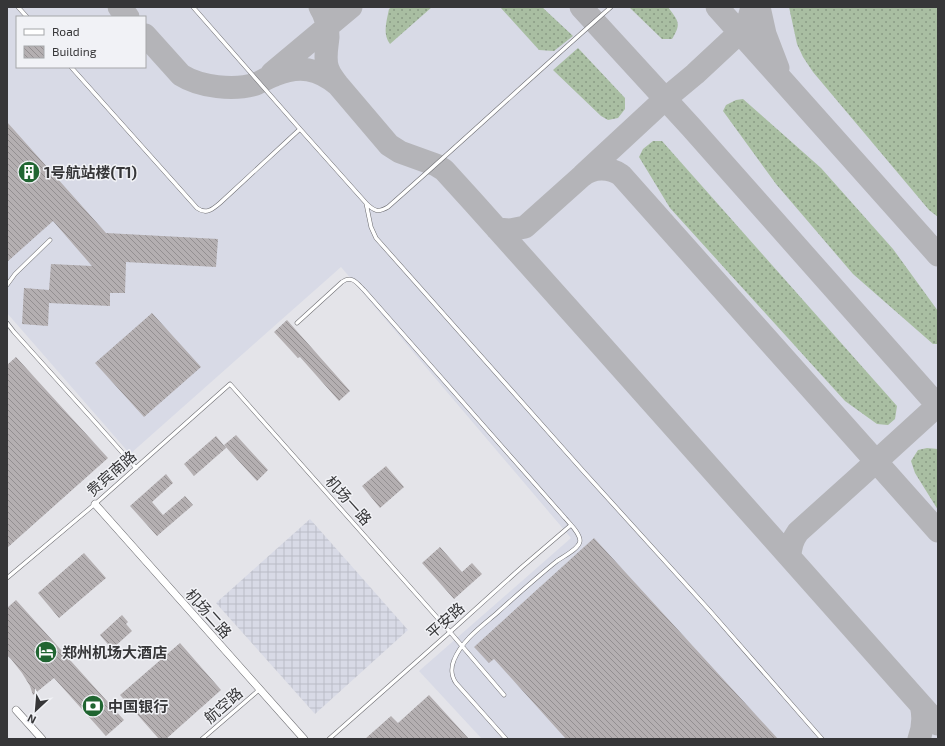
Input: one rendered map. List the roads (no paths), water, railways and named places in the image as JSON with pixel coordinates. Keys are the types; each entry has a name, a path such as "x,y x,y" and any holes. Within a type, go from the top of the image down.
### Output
{"street":[{"name":"机场二路","path":"95,504 304,739"},
{"path":"16,710 42,739"}],"lane":[{"path":"18,7 26,16"},
{"path":"193,7 366,203 378,211 388,207 611,7"},
{"path":"72,68 200,211 209,212 213,209 300,129"},
{"path":"366,203 371,227 376,238 710,611 822,739"},
{"path":"7,285 15,274 50,240"},
{"path":"297,323 342,282 349,279 353,280 364,290 565,518 578,535 580,541 578,546 537,577 475,632 462,646 453,661 453,678 466,695 506,739"},
{"path":"7,323 136,468"},
{"name":"贵宾南路","path":"7,578 95,504 230,384"},
{"name":"机场一路","path":"230,384 504,695"},
{"name":"平安路","path":"329,739 571,525"},
{"name":"航空路","path":"202,739 260,689"}],"place":[{"name":"1号航站楼(T1)","path":"29,172"},
{"name":"郑州机场大酒店","path":"46,652"},
{"name":"中国银行","path":"93,706"}]}
